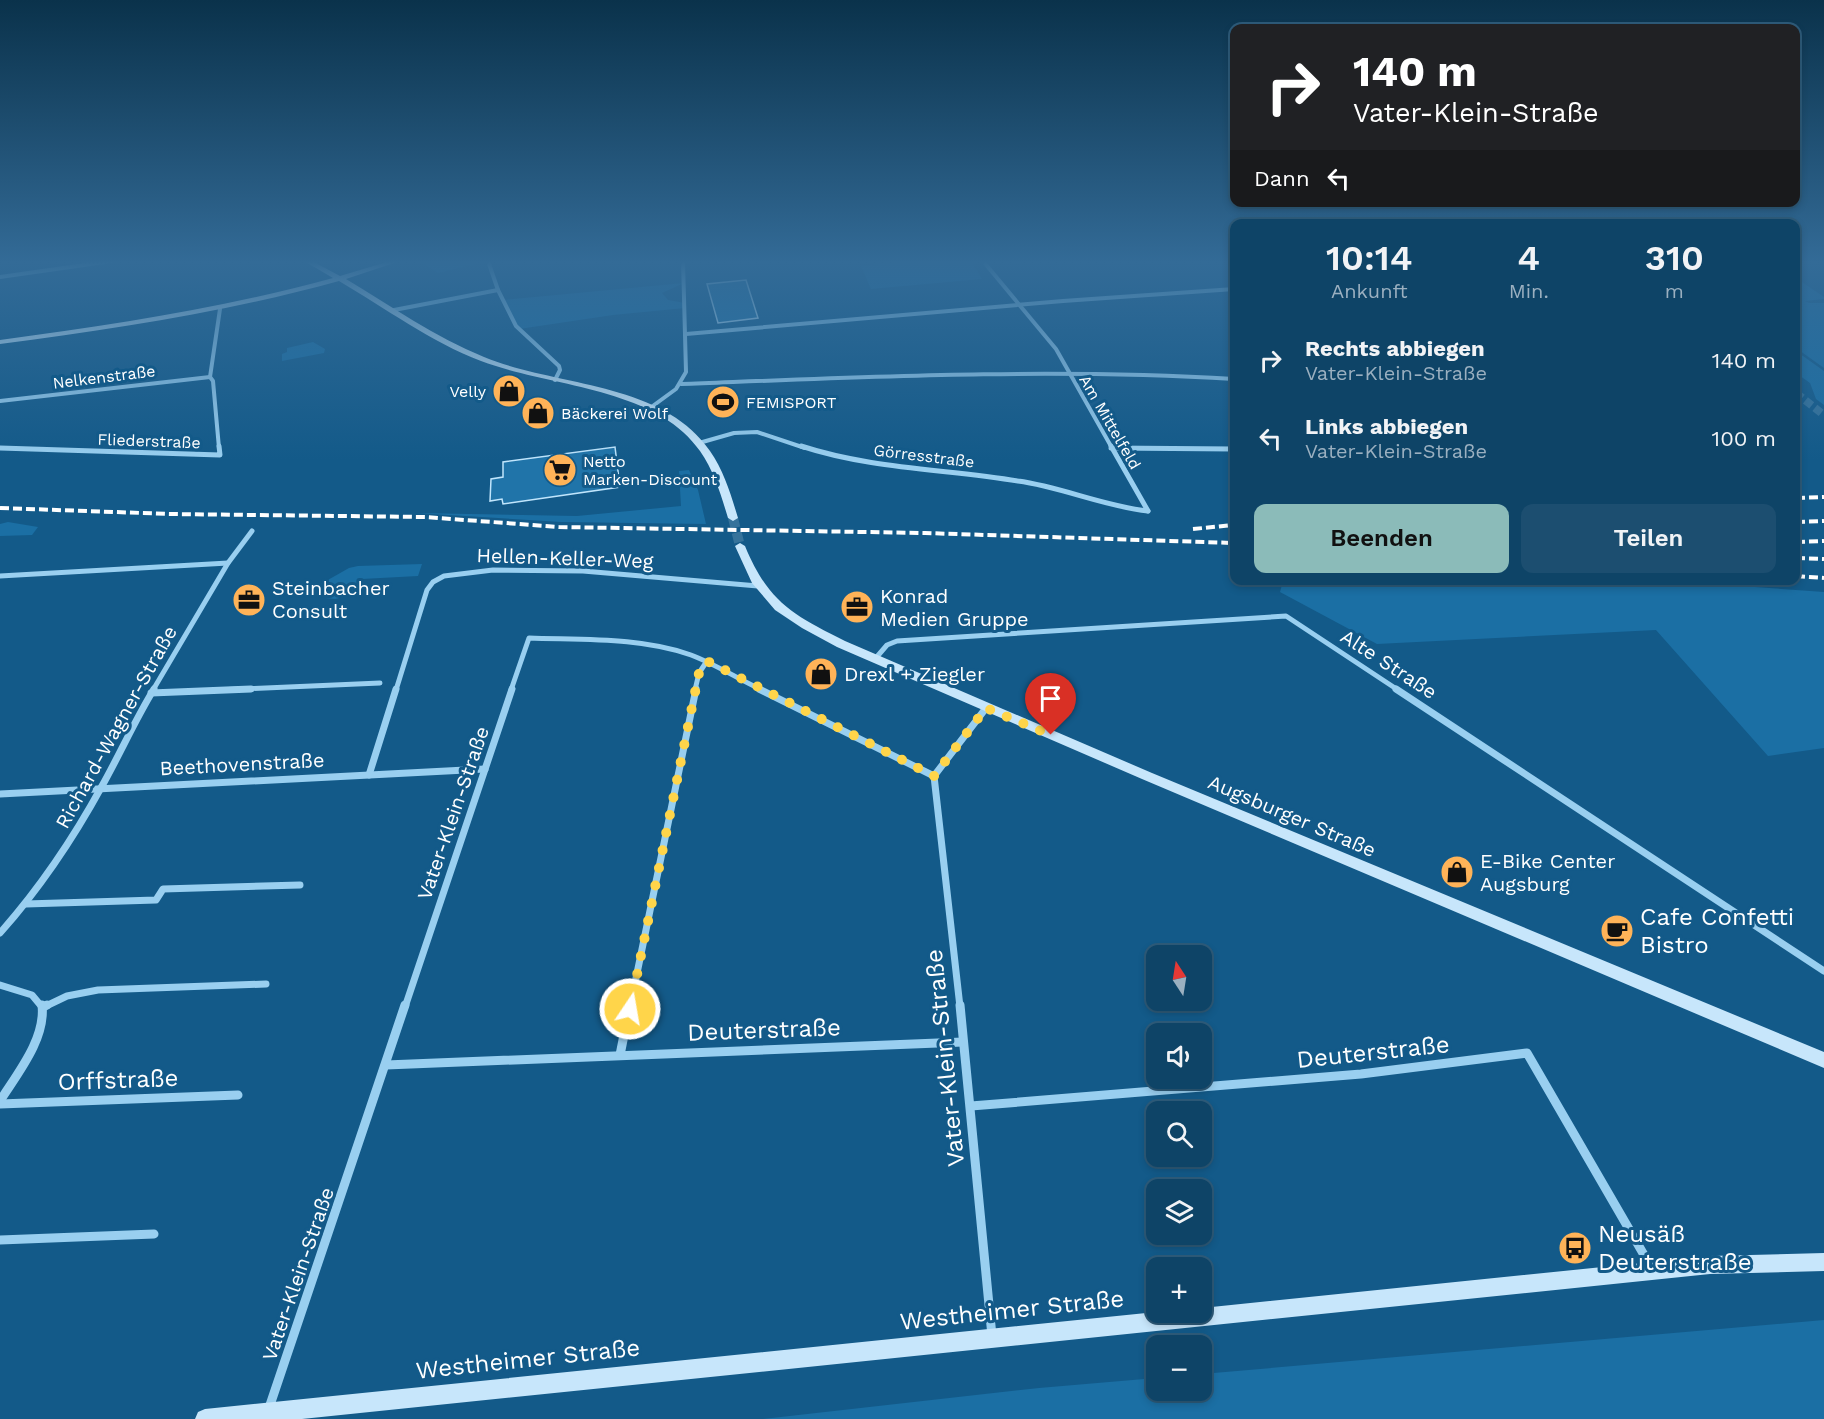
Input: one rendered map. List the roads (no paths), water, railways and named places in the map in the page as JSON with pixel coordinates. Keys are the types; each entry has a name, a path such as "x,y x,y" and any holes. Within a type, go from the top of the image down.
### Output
{"street":[{"path":"0,342 99,327"},
{"name":"Fliederstraße","path":"0,448 220,455 213,381 210,377 217,327"},
{"path":"423,327 483,359 513,370 613,393 650,408 679,424 699,442 713,464 732,518"},
{"path":"517,327 559,366 560,370 555,380"},
{"path":"650,408 669,396 681,384 686,372 686,327"},
{"path":"686,334 758,327"},
{"name":"Am Mittelfeld","path":"1039,327 1056,349 1148,511"},
{"path":"681,384 1068,371 1230,379"},
{"name":"Nelkenstraße","path":"0,401 210,377"},
{"name":"Görresstraße","path":"699,442 734,433 757,432 837,458 1020,480 1119,508 1148,511"},
{"path":"1111,448 1230,449"},
{"name":"Richard-Wagner-Straße","path":"0,933 26,904 66,848 102,787 151,693 228,563 252,531"},
{"name":"Augsburger Straße","path":"740,546 758,586 776,607 794,620 986,708 1824,1060"},
{"path":"0,576 228,563"},
{"name":"Hellen-Keller-Weg","path":"369,775 427,590 439,578 456,573 493,570 573,571 758,586"},
{"name":"Alte Straße","path":"875,658 887,645 897,641 1286,616 1824,971"},
{"name":"Vater-Klein-Straße","path":"268,1411 530,638 645,644 675,650 707,661 934,776 971,1106 992,1337"},
{"path":"620,1055 699,673 707,661"},
{"path":"151,693 380,683"},
{"path":"934,776 986,708"},
{"name":"Beethovenstraße","path":"0,794 485,769"},
{"path":"26,904 156,900 163,889 300,885"},
{"path":"0,984 36,997 43,1007 43,1018 34,1044 0,1103"},
{"path":"43,1007 67,996 98,990 266,984"},
{"name":"Deuterstraße","path":"386,1065 963,1042"},
{"name":"Deuterstraße","path":"971,1106 1350,1075 1527,1053 1654,1271"},
{"name":"Orffstraße","path":"0,1103 238,1095"},
{"path":"0,1240 154,1234"},
{"name":"Westheimer Straße","path":"205,1419 1710,1265 1824,1262"}],"tunnel":[{"path":"1800,396 1824,415"},
{"path":"733,518 740,546"}],"railway":[{"path":"1800,498 1824,497"},
{"path":"0,508 171,514 425,517 559,527 925,533 1230,543"},
{"path":"1800,522 1824,521"},
{"path":"1193,529 1230,525"},
{"path":"1800,542 1824,541"},
{"path":"1800,558 1824,559"},
{"path":"1800,576 1824,578"}],"place":[{"name":"Velly","path":"509,391"},
{"name":"FEMISPORT","path":"723,402"},
{"name":"Bäckerei Wolf","path":"538,413"},
{"name":"Netto Marken-Discount","path":"560,470"},
{"name":"Steinbacher Consult","path":"249,600"},
{"name":"Konrad Medien Gruppe","path":"857,607"},
{"name":"Drexl + Ziegler","path":"821,674"},
{"name":"E-Bike Center Augsburg","path":"1457,872"},
{"name":"Cafe Confetti Bistro","path":"1617,931"},
{"name":"Neusäß Deuterstraße","path":"1575,1248"}]}
